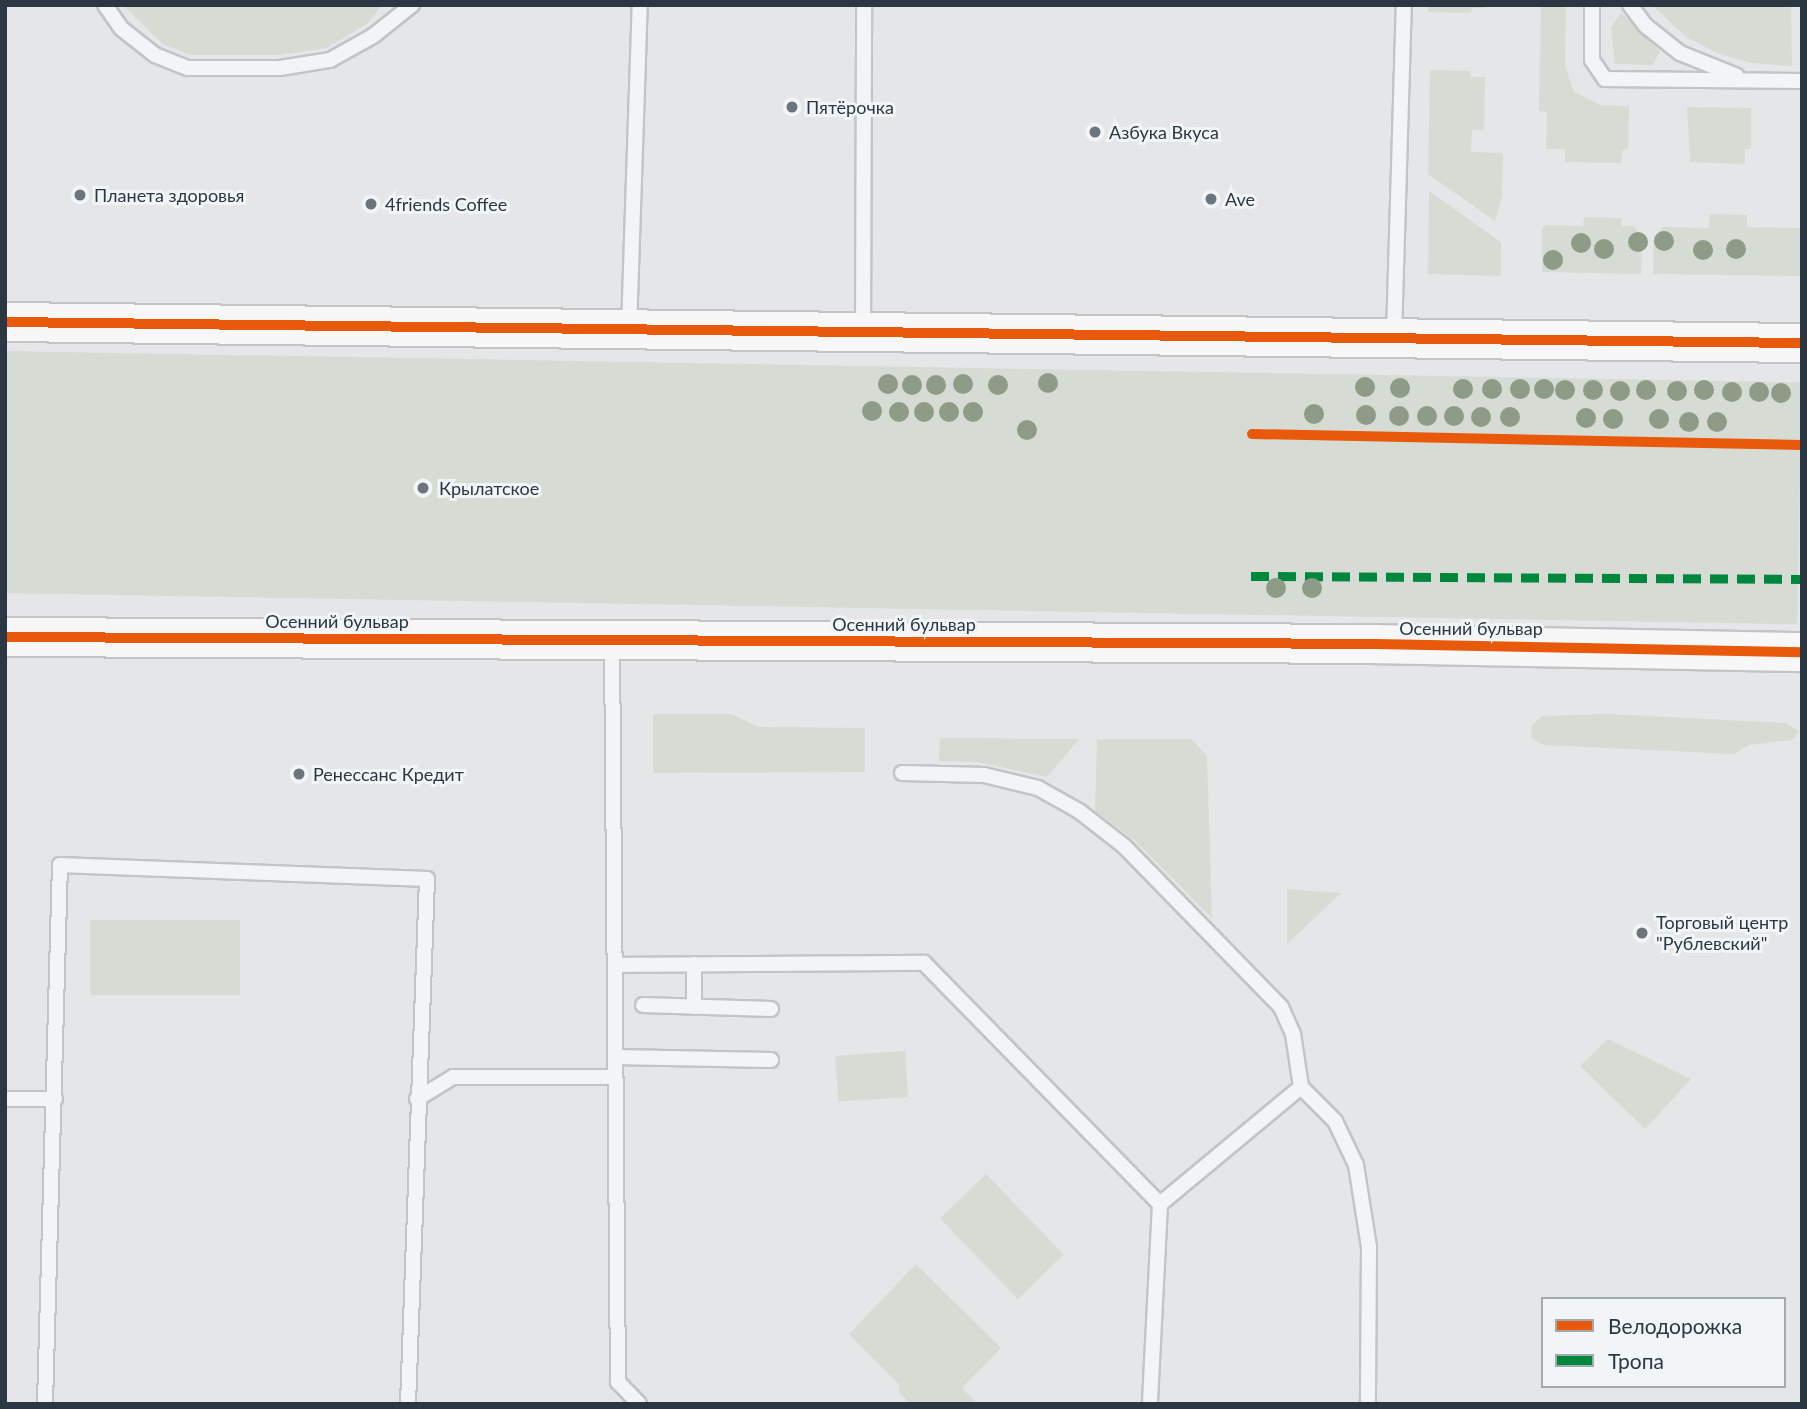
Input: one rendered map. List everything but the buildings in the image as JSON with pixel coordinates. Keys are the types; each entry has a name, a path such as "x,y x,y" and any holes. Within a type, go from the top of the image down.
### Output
{"street":[{"path":"5,322 1802,343"},
{"name":"Осенний бульвар","path":"5,636 1802,652"}],"lane":[{"path":"105,5 122,29 155,55 188,68 280,68 330,60 373,36 412,5"},
{"path":"629,330 640,5"},
{"path":"863,333 864,5"},
{"path":"1394,338 1404,5"},
{"path":"1592,5 1592,60 1605,79 1802,79"},
{"path":"1630,5 1646,26 1671,47 1710,69 1746,78 1783,81"},
{"path":"612,640 618,1382 639,1404"},
{"path":"902,773 984,775 1038,788 1079,811 1124,846 1281,1007 1293,1034 1301,1087 1335,1121 1356,1165 1369,1247 1368,1404"},
{"path":"45,1404 60,865 427,879 408,1404"},
{"path":"615,965 924,963 1160,1205 1150,1404"},
{"path":"694,964 694,1007"},
{"path":"643,1005 771,1009"},
{"path":"615,1058 771,1060"},
{"path":"417,1099 453,1077 615,1077"},
{"path":"1160,1205 1301,1087"},
{"path":"5,1099 55,1099"}],"shaded area":[{"path":"123,5 382,5 367,24 326,48 279,55 191,55 163,44"},
{"path":"1428,5 1486,5 1486,8 1472,8 1471,13 1428,12"},
{"path":"1541,5 1566,5 1565,66 1574,92 1600,105 1629,106 1628,149 1622,150 1622,163 1565,162 1565,149 1546,149 1547,112 1539,111"},
{"path":"1652,5 1791,5 1792,66 1751,63 1717,53 1686,37"},
{"path":"1621,13 1660,51 1653,65 1615,64 1611,27"},
{"path":"1430,70 1470,71 1471,77 1485,77 1484,130 1472,130 1471,152 1503,153 1502,196 1495,221 1428,174"},
{"path":"1687,107 1751,108 1751,149 1745,149 1745,164 1690,162"},
{"path":"1429,191 1501,242 1501,276 1428,274"},
{"path":"1710,214 1747,215 1747,227 1802,228 1802,276 1653,274 1654,237 1663,227 1709,228"},
{"path":"1584,217 1622,218 1621,226 1634,226 1642,237 1641,274 1542,272 1542,229 1546,225 1583,226"},
{"path":"5,351 1802,382 1798,624 5,593"},
{"path":"653,714 731,714 759,727 865,728 865,772 653,773"},
{"path":"1608,714 1785,723 1799,731 1792,740 1749,745 1734,754 1544,745 1531,738 1532,725 1542,716"},
{"path":"940,738 1079,739 1047,777 977,762 939,761"},
{"path":"1097,739 1191,739 1207,756 1212,918 1133,839 1095,811"},
{"path":"1287,889 1341,893 1287,944"},
{"path":"90,920 240,920 240,995 90,995"},
{"path":"1608,1039 1691,1079 1645,1129 1580,1066"},
{"path":"905,1051 908,1097 838,1102 835,1056"},
{"path":"986,1174 1064,1255 1018,1299 940,1218"},
{"path":"916,1264 1001,1348 962,1388 978,1404 910,1404 899,1392 899,1384 849,1334"}],"marked path":[{"path":"1251,576 1802,579"}],"cycle path":[{"path":"5,322 1802,343"},
{"path":"1252,434 1802,445"},
{"path":"5,637 1376,644 1802,652"}],"place":[{"name":"Пятёрочка","path":"792,107"},
{"name":"Азбука Вкуса","path":"1095,132"},
{"name":"Планета здоровья","path":"80,195"},
{"name":"Ave","path":"1211,199"},
{"name":"4friends Coffee","path":"371,204"},
{"name":"Крылатское","path":"423,488"},
{"name":"Ренессанс Кредит","path":"299,774"},
{"name":"Торговый центр \"Рублевский\"","path":"1642,933"}]}
